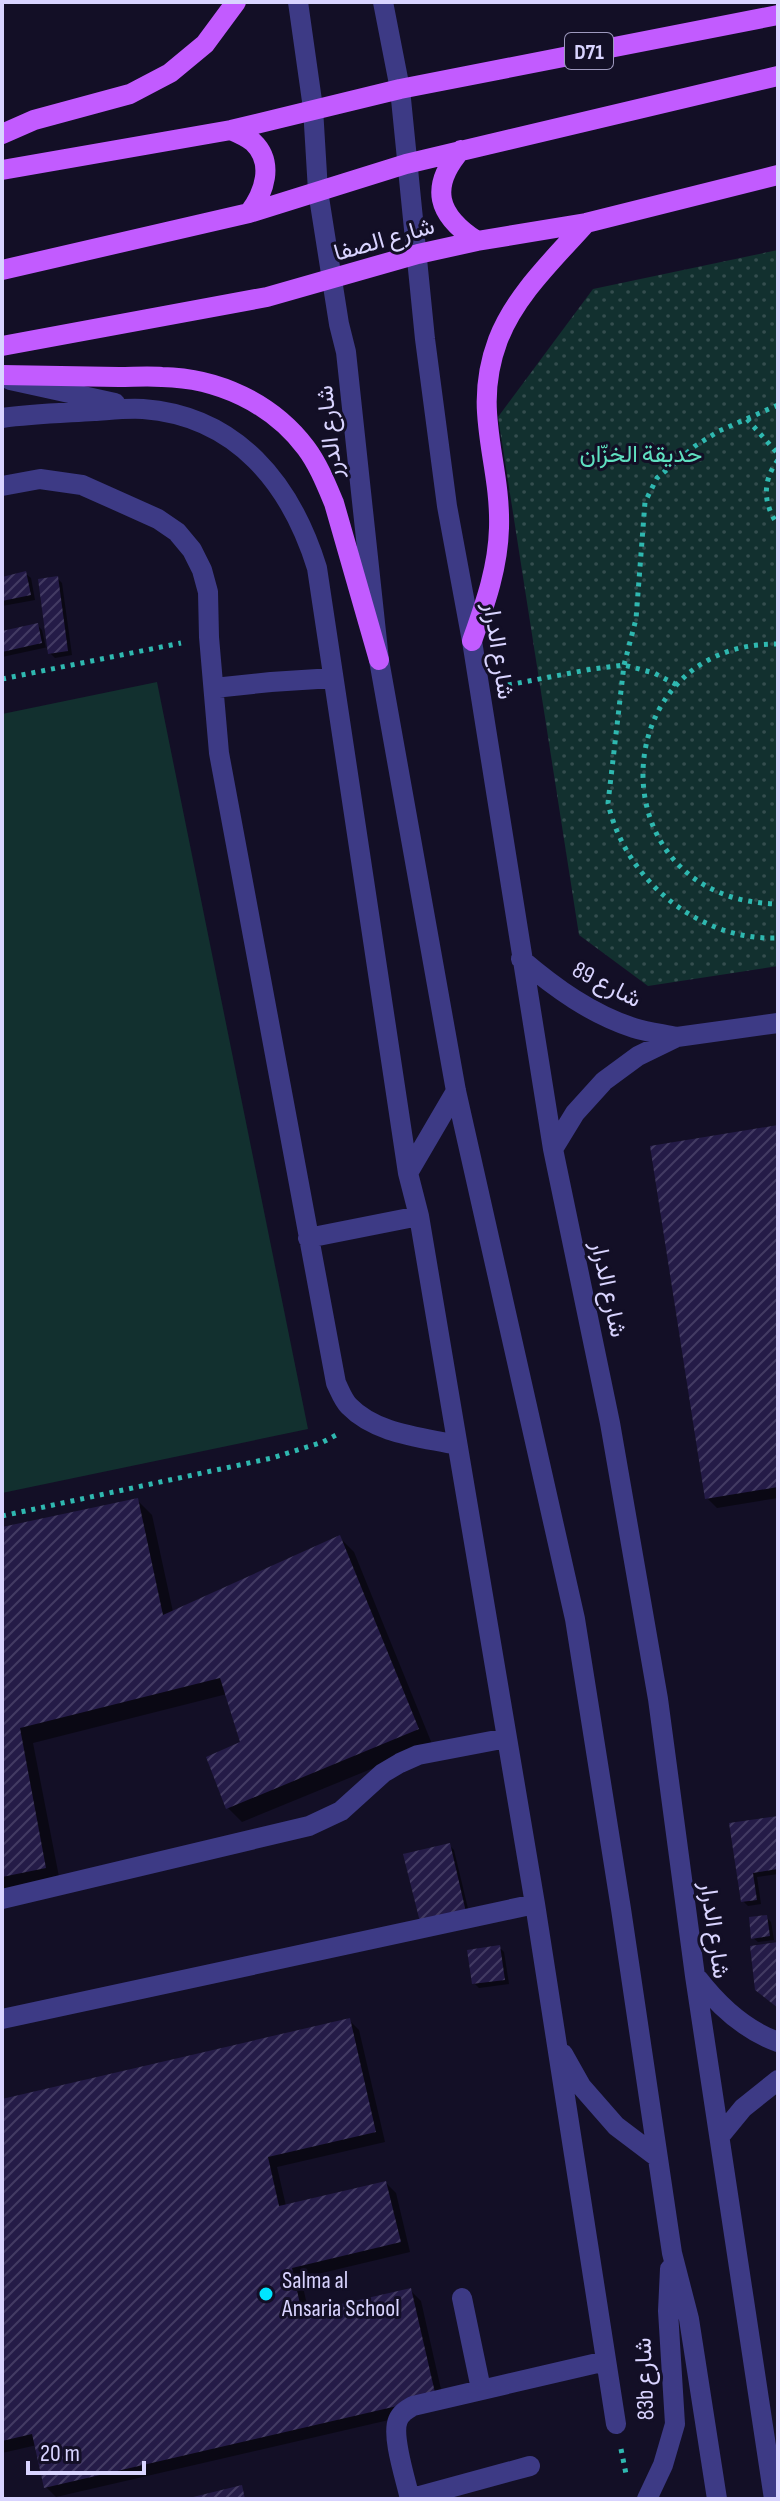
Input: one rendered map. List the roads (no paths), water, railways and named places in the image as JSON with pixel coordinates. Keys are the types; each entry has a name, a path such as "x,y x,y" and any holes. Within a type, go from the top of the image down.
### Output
{"main road":[{"path":"2,134 34,120 130,94 170,73 205,44 236,2"},
{"name":"D71","path":"2,170 231,130 400,89 778,15"},
{"path":"2,270 249,213 461,150 778,76"},
{"path":"231,130 252,140 261,152 265,169 265,184 249,213"},
{"path":"461,150 446,168 440,188 446,213 459,229 477,241"},
{"name":"شارع الصفا","path":"2,346 267,297 418,254 586,223 778,175"},
{"path":"472,641 498,554 499,525 485,404 492,361 519,301 586,223"},
{"path":"2,377 163,377 189,380 234,391 281,421 308,450 329,491 345,535 379,660"}],"street":[{"path":"298,2 313,108 318,191 333,280"},
{"name":"شارع الدرار","path":"383,2 400,89 425,339 447,506 472,641 553,1149 610,1423 653,1669 695,1976 774,2499"},
{"name":"شارع الدرر","path":"333,280 346,352 379,660"},
{"path":"2,377 172,414 201,423 229,438 254,458 276,482 303,528 317,568 408,1173 419,1216 535,1904 616,2424"},
{"path":"2,418 142,409"},
{"path":"2,486 40,479 82,485 168,525 192,550 202,570 208,592 219,753 336,1383 347,1404 365,1420 386,1429 457,1445"},
{"path":"379,660 456,1091 575,1619 672,2253 689,2319 717,2499"},
{"path":"214,688 333,678"},
{"name":"شارع 89","path":"521,959 555,987 593,1010 634,1028 677,1037"},
{"name":"شارع 89","path":"553,1149 575,1113 604,1081 638,1056 677,1037 778,1023"},
{"path":"408,1173 456,1091"},
{"path":"308,1238 419,1216"},
{"path":"2,1899 309,1826 341,1811 383,1773 418,1755 507,1738"},
{"path":"2,2019 535,1904"},
{"path":"695,1976 715,2002 741,2023 778,2042"},
{"path":"555,2040 581,2086 616,2126 657,2157"},
{"path":"720,2136 743,2108 778,2080"},
{"name":"83b شارع","path":"647,2499 663,2465 675,2424 668,2311 672,2253"},
{"path":"462,2298 481,2389"},
{"path":"530,2466 410,2499 396,2433 399,2417 413,2406 606,2361"}],"place":[{"name":"Salma al Ansaria School","path":"266,2294"}],"park label":[{"name":"حديقة الخزّان","path":"641,454"}]}
